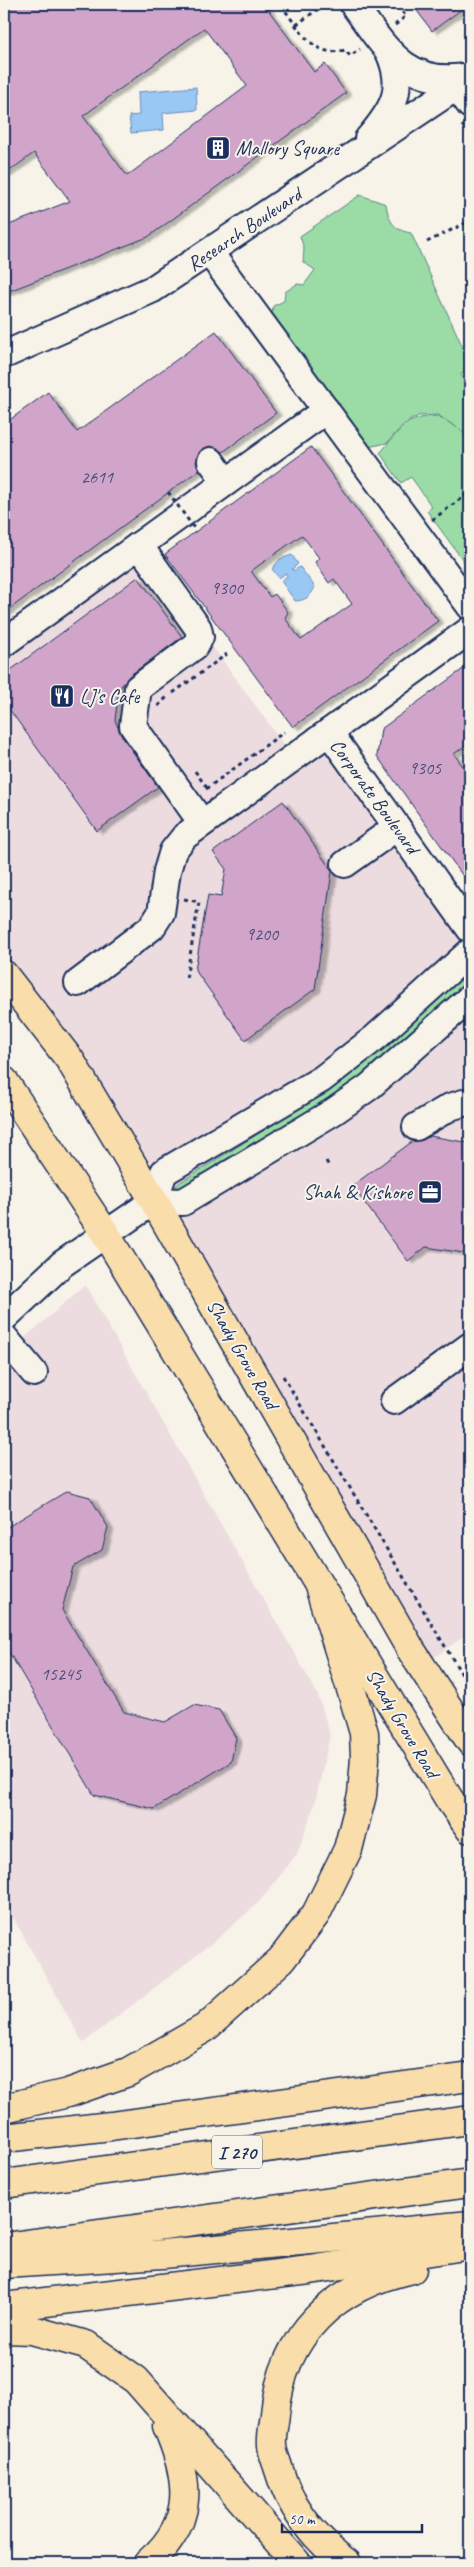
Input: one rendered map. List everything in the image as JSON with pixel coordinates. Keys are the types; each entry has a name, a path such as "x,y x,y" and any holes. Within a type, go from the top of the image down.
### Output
{"main road":[{"name":"Shady Grove Road","path":"4,975 70,1060 154,1201 412,1650 470,1741"},
{"name":"Shady Grove Road","path":"4,1081 105,1233 449,1799 470,1829"},
{"path":"4,2108 68,2093 128,2072 205,2028 281,1960 316,1914 348,1849 362,1795 365,1758 364,1733 319,1586"},
{"name":"I 270","path":"4,2138 111,2126 470,2077"},
{"name":"I 270","path":"4,2184 470,2120"},
{"path":"4,2247 470,2184"},
{"path":"4,2264 163,2254 470,2225"},
{"path":"4,2307 310,2270 470,2245"},
{"path":"347,2563 334,2554 311,2530 295,2508 284,2487 272,2445 276,2396 290,2355 311,2324 331,2304 355,2288 387,2274 470,2256"},
{"path":"4,2329 32,2330 86,2345 136,2380 297,2563"},
{"path":"148,2563 165,2549 181,2515 186,2490 180,2456 156,2401"}],"street":[{"path":"353,4 389,52 412,71 425,76 455,79 466,94"},
{"path":"341,163 368,140 384,120 394,102 397,77 389,52"},
{"name":"Research Boulevard","path":"4,356 153,289 210,253 341,163 466,94"},
{"path":"210,253 470,606"},
{"path":"4,643 139,545 203,517 226,482 326,410"},
{"path":"211,461 226,482"},
{"path":"139,545 200,632 195,646 138,688 132,724 199,804"},
{"name":"Corporate Boulevard","path":"470,630 329,732 470,930"},
{"path":"78,984 152,928 161,914 167,870 174,851 186,836 199,804 329,732"},
{"path":"344,864 397,827"},
{"path":"154,1201 164,1172 322,1079 376,1037 470,952"},
{"path":"4,1318 62,1264 154,1201 183,1202 334,1112 369,1087 470,998"},
{"path":"416,1127 450,1107 470,1101"},
{"path":"4,1337 34,1373"},
{"path":"394,1401 470,1346"}],"path":[{"path":"283,4 284,9 306,40 321,49 338,52 345,50 350,56 362,47"},
{"path":"296,25 324,4"},
{"path":"394,26 406,16 399,8 401,4"},
{"path":"466,94 470,135"},
{"path":"428,242 470,221"},
{"path":"168,492 203,517"},
{"path":"432,520 470,492"},
{"path":"155,712 166,698 227,654"},
{"path":"190,765 199,804 284,732"},
{"path":"178,898 199,902 186,979"},
{"path":"326,1161 329,1166"},
{"path":"279,1370 470,1688"}],"shaded area":[{"path":"139,545 292,756 329,730 470,922 470,1632 425,1664 4,967 4,644"},
{"path":"85,1285 318,1695 330,1735 315,1803 297,1854 259,1902 215,1941 83,2043 4,1901 4,1356"}],"green space":[{"path":"360,195 386,204 390,220 393,224 400,230 411,233 470,363 470,370 461,374 470,397 470,437 438,415 418,416 404,424 387,443 368,447 272,314 273,306 284,301 285,292 297,284 304,285 315,270 303,262 304,249 300,236"},
{"path":"438,416 461,430 470,440 470,570 427,511 432,507 411,477 401,483 380,453 399,431 410,422"},
{"path":"467,969 470,970 470,983 359,1083 182,1191 178,1189 176,1186 179,1183 332,1088"}],"water":[{"path":"196,87 197,110 163,113 164,130 131,133 129,116 139,115 138,92"},
{"path":"292,555 298,564 292,569 293,571 300,567 315,587 312,593 299,601 295,601 281,581 287,576 286,573 279,578 272,569 280,559"}],"building":[{"name":"Mallory Square","path":"4,4 264,4 314,72 325,64 346,93 148,237 4,293 4,227 70,201 34,153 4,175 4,109 11,104 4,95","holes":["204,28 247,86 127,176 83,116"]},
{"path":"412,4 469,4 432,31"},
{"path":"216,331 276,413 223,452 210,446 202,449 196,462 199,470 4,613 4,424 48,392 77,432"},
{"path":"311,447 438,621 293,727 165,554","holes":["302,535 319,558 315,562 329,583 334,579 352,604 301,640 285,618 288,612 275,594 270,597 251,571"]},
{"path":"138,577 182,637 129,676 119,689 115,720 121,735 158,787 97,831 4,702 4,675"},
{"path":"470,664 470,742 454,754 470,776 470,886 377,756 381,729"},
{"path":"283,801 332,871 315,989 245,1040 195,970 208,895 221,897 226,869 213,852"},
{"path":"430,1136 470,1143 470,1254 426,1247 408,1261 352,1186 413,1141 423,1140"},
{"path":"67,1491 90,1497 108,1527 102,1550 73,1567 62,1610 124,1712 165,1722 194,1705 219,1710 236,1738 231,1762 154,1809 94,1795 4,1644 4,1529"}],"place":[{"name":"Mallory Square","path":"218,148"},
{"name":"LJ's Cafe","path":"62,696"},
{"name":"Shah & Kishore","path":"430,1192"}]}
